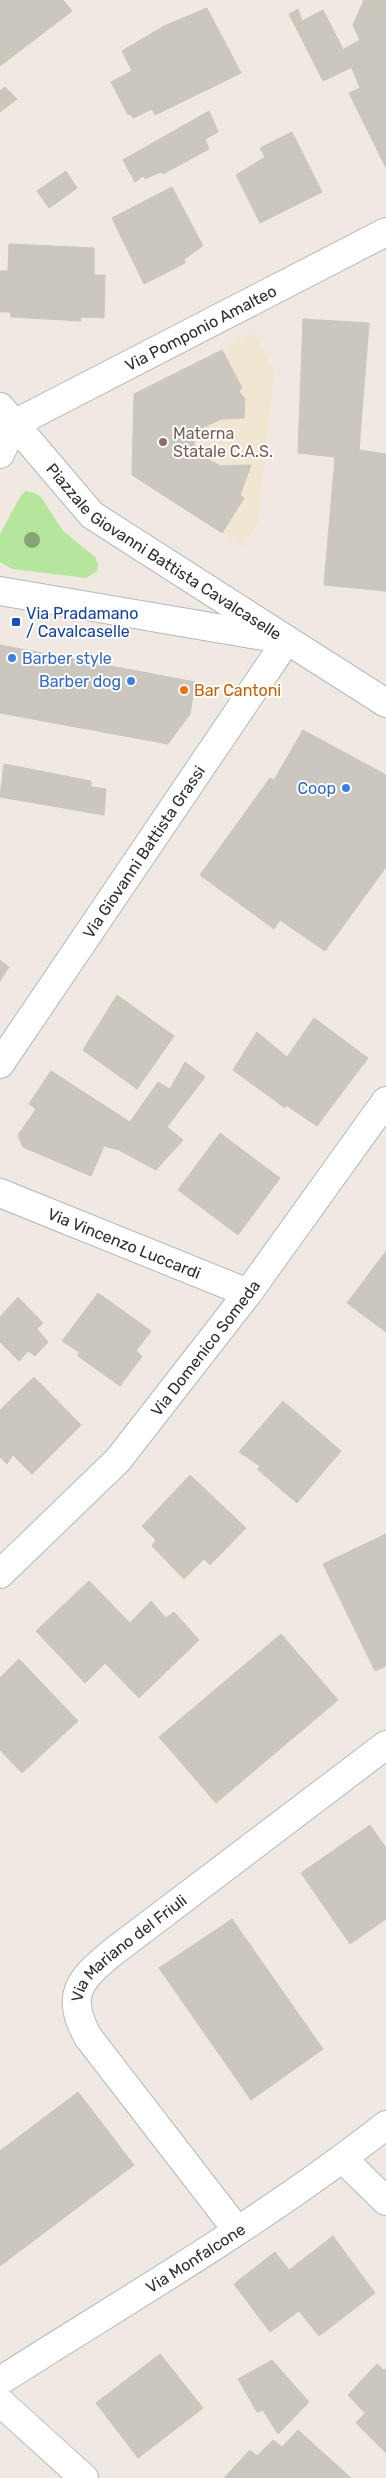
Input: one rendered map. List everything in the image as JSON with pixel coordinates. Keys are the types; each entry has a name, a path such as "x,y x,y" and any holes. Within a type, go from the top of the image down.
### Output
{"street":[{"name":"Via Pomponio Amalteo","path":"7,416 386,232"},
{"path":"0,454 7,416"},
{"name":"Piazzale Giovanni Battista Cavalcaselle","path":"7,416 92,514 287,640"},
{"name":"Piazzale Giovanni Battista Cavalcaselle","path":"0,591 287,640"},
{"path":"287,640 386,703"},
{"name":"Via Giovanni Battista Grassi","path":"0,1064 287,640"},
{"name":"Via Domenico Someda","path":"0,1574 118,1460 248,1293 386,1100"},
{"name":"Via Vincenzo Luccardi","path":"0,1193 248,1293"},
{"name":"Via Mariano del Friuli","path":"237,2230 88,2038 79,2022 76,2008 77,1993 88,1972 386,1745"},
{"name":"Via Monfalcone","path":"0,2381 237,2230 343,2159 386,2125"},
{"path":"343,2159 386,2202"},
{"path":"0,2402 84,2478"}],"shaded area":[{"name":"Materna Statale C.A.S.","path":"254,333 274,372 258,523 243,547 132,475 134,394"}],"green space":[{"path":"26,491 41,497 63,531 95,557 98,564 97,571 86,578 12,569 0,562 0,534 21,495"}],"building":[{"path":"0,0 63,0 72,11 0,66"},
{"path":"364,0 386,0 386,7 367,18 373,33 360,40 353,25"},
{"path":"386,7 386,168 349,93 360,88 344,49 373,33 367,18"},
{"path":"207,8 241,73 155,115 152,109 133,118 130,113 128,115 111,82 132,71 122,51 164,26"},
{"path":"298,9 302,21 323,10 352,67 323,81 289,14"},
{"path":"5,87 17,99 0,112 0,91"},
{"path":"209,111 218,132 205,139 209,149 163,174 161,172 145,179 143,176 135,182 123,160"},
{"path":"292,132 322,192 260,223 236,175 265,157 260,148"},
{"path":"66,171 77,188 49,208 37,191"},
{"path":"172,187 203,246 184,259 185,263 144,284 112,218"},
{"path":"9,244 94,248 94,275 105,275 104,318 80,317 81,321 11,317 10,312 0,312 0,271 8,271"},
{"path":"303,319 369,323 359,450 386,454 386,591 324,585 335,457 298,453"},
{"name":"Materna Statale C.A.S.","path":"222,350 242,388 239,391 245,399 244,418 221,419 194,432 194,453 221,466 251,465 240,495 244,498 222,533 132,475 134,394"},
{"path":"0,645 195,682 190,714 168,744 0,713"},
{"path":"303,730 386,775 386,867 325,951 280,920 274,929 200,875 270,778 274,780"},
{"path":"4,764 91,781 91,787 106,789 104,815 0,797"},
{"path":"0,960 9,967 0,981"},
{"path":"117,995 174,1036 137,1089 83,1050"},
{"path":"314,1018 368,1058 317,1126 286,1105 285,1108 233,1070 257,1032 287,1057"},
{"path":"185,1062 205,1077 167,1127 183,1140 156,1170 119,1150 104,1146 91,1176 23,1147 18,1135 36,1109 29,1104 51,1071 130,1122 158,1082 170,1089"},
{"path":"220,1133 280,1178 238,1235 178,1190"},
{"path":"386,1251 386,1332 347,1303"},
{"path":"98,1293 151,1331 136,1351 142,1356 120,1386 78,1356 79,1352 62,1341"},
{"path":"18,1297 43,1323 37,1329 48,1342 35,1356 28,1351 19,1361 0,1342 0,1317"},
{"path":"34,1377 81,1425 32,1474 13,1455 7,1464 0,1457 0,1410"},
{"path":"283,1401 341,1451 297,1503 257,1469 260,1466 239,1452"},
{"path":"190,1475 246,1528 210,1565 204,1559 184,1579 152,1546 156,1540 142,1526"},
{"path":"386,1534 386,1666 375,1671 323,1564"},
{"path":"89,1581 130,1623 151,1601 166,1618 174,1612 199,1640 139,1698 105,1663 85,1683 36,1631"},
{"path":"281,1634 338,1700 216,1803 159,1737"},
{"path":"19,1659 78,1721 22,1773 0,1750 0,1678"},
{"path":"370,1825 386,1848 386,1919 350,1944 301,1873"},
{"path":"232,1919 323,2049 251,2100 159,1968"},
{"path":"78,2092 134,2165 0,2266 0,2151"},
{"path":"333,2236 375,2293 319,2336 299,2311 270,2332 234,2284 275,2252 289,2270"},
{"path":"160,2354 203,2408 138,2458 96,2403"},
{"path":"272,2360 309,2402 278,2434 263,2410 257,2412 238,2379"},
{"path":"377,2364 384,2370 386,2369 386,2453 356,2423 365,2413 348,2395"},
{"path":"298,2430 351,2478 224,2478 250,2450 257,2456 273,2440 282,2447"}],"place":[{"name":"Materna Statale C.A.S.","path":"163,442"},
{"name":"Via Pradamano / Cavalcaselle","path":"16,622"},
{"name":"Barber style","path":"12,658"},
{"name":"Barber dog","path":"131,681"},
{"name":"Bar Cantoni","path":"184,690"},
{"name":"Coop","path":"346,788"}]}
